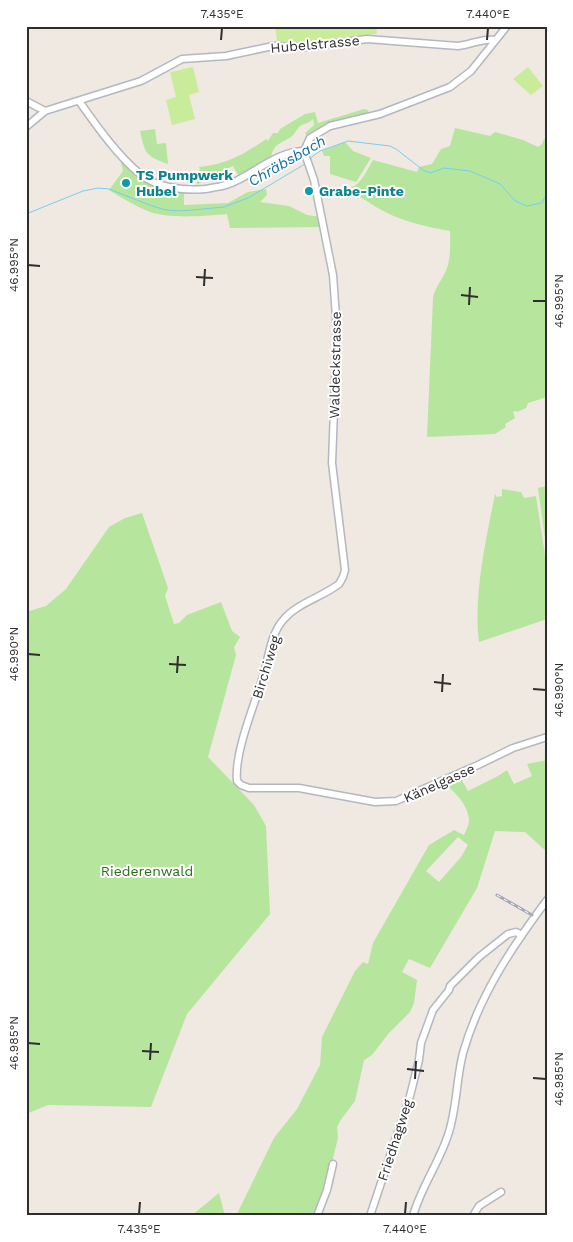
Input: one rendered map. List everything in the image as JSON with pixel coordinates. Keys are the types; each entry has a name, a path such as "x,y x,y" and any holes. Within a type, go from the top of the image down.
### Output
{"street":[{"path":"81,100 114,147 140,174 169,187 194,190 223,186 237,181 288,153 304,151 310,138 330,126 380,114 450,87 471,71 507,26"},
{"name":"Hubelstrasse","path":"46,111 141,81 173,63 187,58 226,56 273,46 306,47 366,40 458,46 488,39 495,40"},
{"path":"26,101 46,111 26,127"},
{"name":"Waldeckstrasse","path":"304,151 314,180 323,231 330,254 337,321 337,371 332,463 345,563 341,581"},
{"name":"Birchiweg","path":"238,783 236,774 240,752 272,640 277,629 288,615 330,590 341,581"},
{"name":"Känelgasse","path":"238,783 249,788 299,788 375,802 396,801 513,748 547,737"},
{"path":"413,1216 423,1186 448,1134 461,1063 475,1019 493,980 547,900"},
{"name":"Friedhagweg","path":"370,1216 410,1096 421,1044 433,1010 450,986 479,957 508,934 516,932 522,935"},
{"path":"317,1216 327,1190 333,1164"},
{"path":"473,1216 479,1206 501,1192"}],"green space":[{"path":"275,26 376,26 377,34 307,43 277,41"},
{"path":"193,67 199,92 189,95 195,119 172,125 166,100 176,97 170,72"},
{"path":"528,67 543,86 531,95 513,79"},
{"path":"364,109 368,110 371,119 349,123 308,137 305,133 314,125 313,119 298,128 294,135 277,145 271,160 238,175 233,166 197,185 199,167 226,161 242,154 266,139 268,141 273,133 278,133 280,129 305,114 315,112 318,123"},
{"path":"455,128 490,136 495,132 523,140 538,147 544,139 547,139 547,397 528,403 526,408 513,412 515,418 505,424 506,427 495,434 427,437 433,298 448,264 450,231 393,216 347,188 359,182 373,160 417,172 419,167 432,164 441,149 450,146"},
{"path":"155,129 157,144 166,143 168,164 151,156 143,145 140,131"},
{"path":"345,142 353,151 371,158 356,182 330,174 330,156 324,156 322,151"},
{"path":"119,154 136,173 184,191 184,205 228,203 248,192 266,189 267,195 260,202 289,206 307,215 321,217 322,227 230,228 227,214 178,216 150,212 109,190 123,171"},
{"path":"547,486 547,553 538,488"},
{"path":"502,489 521,492 524,498 536,496 547,568 547,619 479,642 478,606 481,568 495,494 497,497 502,496"},
{"name":"Riederenwald","path":"142,513 168,588 165,596 174,624 179,623 187,615 221,602 232,631 240,637 234,647 236,655 208,757 254,805 266,826 270,914 187,1014 151,1107 48,1105 26,1114 26,612 46,606 66,589 109,527 125,518"},
{"path":"547,760 547,852 525,832 495,831 477,888 430,968 409,959 402,972 417,980 414,1003 410,1012 389,1033 372,1055 364,1060 355,1101 337,1127 338,1138 325,1190 315,1216 236,1216 274,1138 297,1109 320,1065 322,1037 355,971 363,962 368,964 373,943 429,845 454,830 464,835 466,832 469,820 466,808 442,781 458,773 468,791 507,770 514,784 532,776 527,764","holes":["458,837 468,845 461,857 439,882 426,871"]},
{"path":"219,1193 225,1216 191,1216"}],"waterway":[{"name":"Chräbsbach","path":"309,159 320,151 348,141 390,146 430,173 444,168 470,171 500,184 515,201 527,206 542,203 544,198 547,198"},
{"name":"Chräbsbach","path":"26,214 83,191 98,188 109,189 166,210 181,211 224,207 248,198 305,164"}],"railway":[{"path":"497,895 532,915"}],"place":[{"name":"TS Pumpwerk Hubel","path":"126,183"},
{"name":"Grabe-Pinte","path":"309,191"}]}
